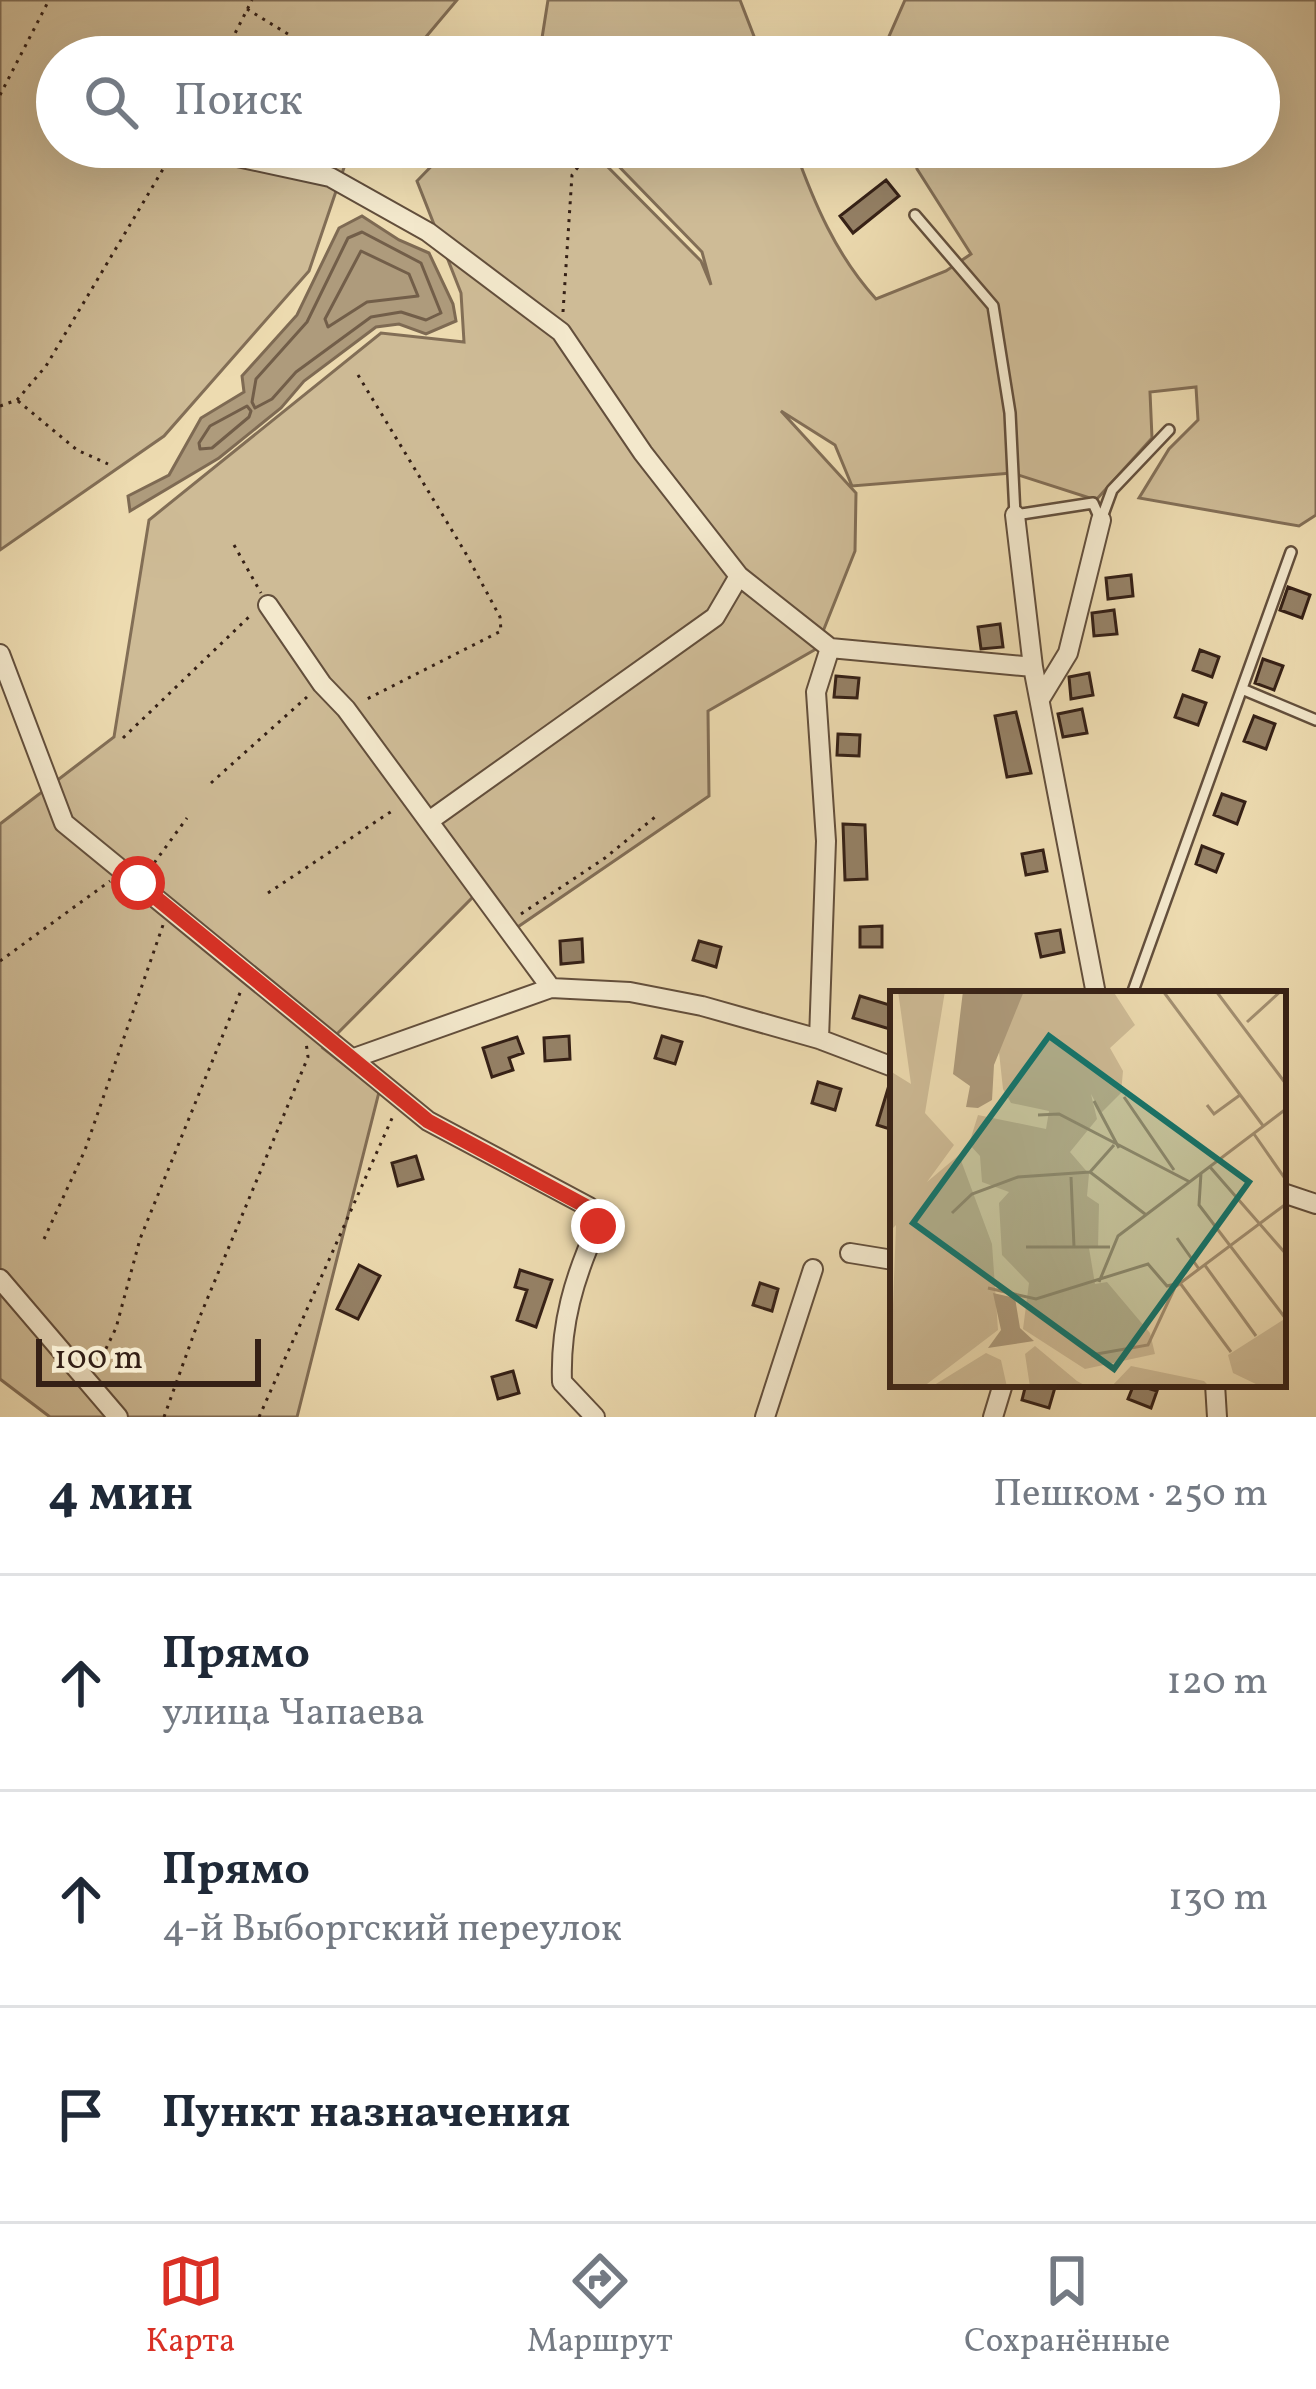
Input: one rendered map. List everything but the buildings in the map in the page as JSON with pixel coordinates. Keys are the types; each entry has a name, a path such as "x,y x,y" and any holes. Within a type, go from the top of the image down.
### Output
{"street":[{"path":"288,168 330,177 428,232 562,332 643,453 739,576 830,648 1034,667"},
{"path":"1015,515 1034,667 1095,991"},
{"path":"1040,700 1068,653 1100,520"},
{"path":"429,821 715,617 739,576"},
{"path":"268,605 551,988"},
{"path":"819,1039 826,841 816,692 830,648"},
{"path":"0,654 64,824 428,1121 589,1208 598,1226 576,1274 560,1340 562,1382 595,1417"},
{"path":"354,1058 551,988 630,992 703,1006 819,1039 890,1066"},
{"path":"1286,1194 1316,1204"},
{"path":"850,1253 890,1260"},
{"path":"765,1417 813,1269"},
{"path":"0,1279 118,1417"},
{"path":"993,1417 1002,1387"},
{"path":"1215,1387 1217,1417"}],"lane":[{"path":"915,215 993,306 1010,412 1015,515 1093,503 1100,520"},
{"path":"1100,520 1112,490 1168,430"},
{"path":"1133,991 1292,552"},
{"path":"1242,688 1316,720"}],"path":[{"path":"0,95 50,0"},
{"path":"233,36 252,0"},
{"path":"247,9 291,36"},
{"path":"0,406 17,400 46,366 164,168"},
{"path":"562,332 572,175 577,168"},
{"path":"346,709 501,631 500,616 465,552 358,376"},
{"path":"17,400 77,450 108,464"},
{"path":"122,738 243,620 268,605 234,545"},
{"path":"211,783 322,684"},
{"path":"268,892 412,797"},
{"path":"505,925 605,858 655,817"},
{"path":"0,962 131,877 187,818"},
{"path":"44,1238 85,1150 164,924 177,934"},
{"path":"86,1383 116,1328 140,1239 243,986"},
{"path":"164,1417 201,1314 308,1057 306,1042"},
{"path":"259,1417 401,1098"}],"shaded area":[{"path":"0,0 457,0 427,36 36,36 36,168 344,168 309,271 164,436 0,550"},
{"path":"548,0 740,0 754,36 542,36"},
{"path":"905,0 1316,0 1316,515 1299,526 1139,498 1169,449 1198,420 1196,387 1150,392 1152,438 1096,500 1012,473 852,486 835,445 781,411 856,493 855,551 816,649 708,711 709,796 503,937 476,894 323,1048 379,1092 297,1417 50,1417 0,1379 0,824 114,737 149,520 381,333 464,342 461,293 417,181 430,168 609,168 701,261 711,285 702,252 620,168 802,168 828,228 876,299 946,271 971,254 917,168 1280,168 1280,36 889,36"}],"water":[{"path":"362,216 429,253 456,321 426,334 399,324 376,327 304,381 281,408 219,458 130,511 128,496 169,475 201,418 244,392 242,376 297,315 339,228"}],"route":[{"path":"138,883 428,1121 589,1208 598,1226"}]}
